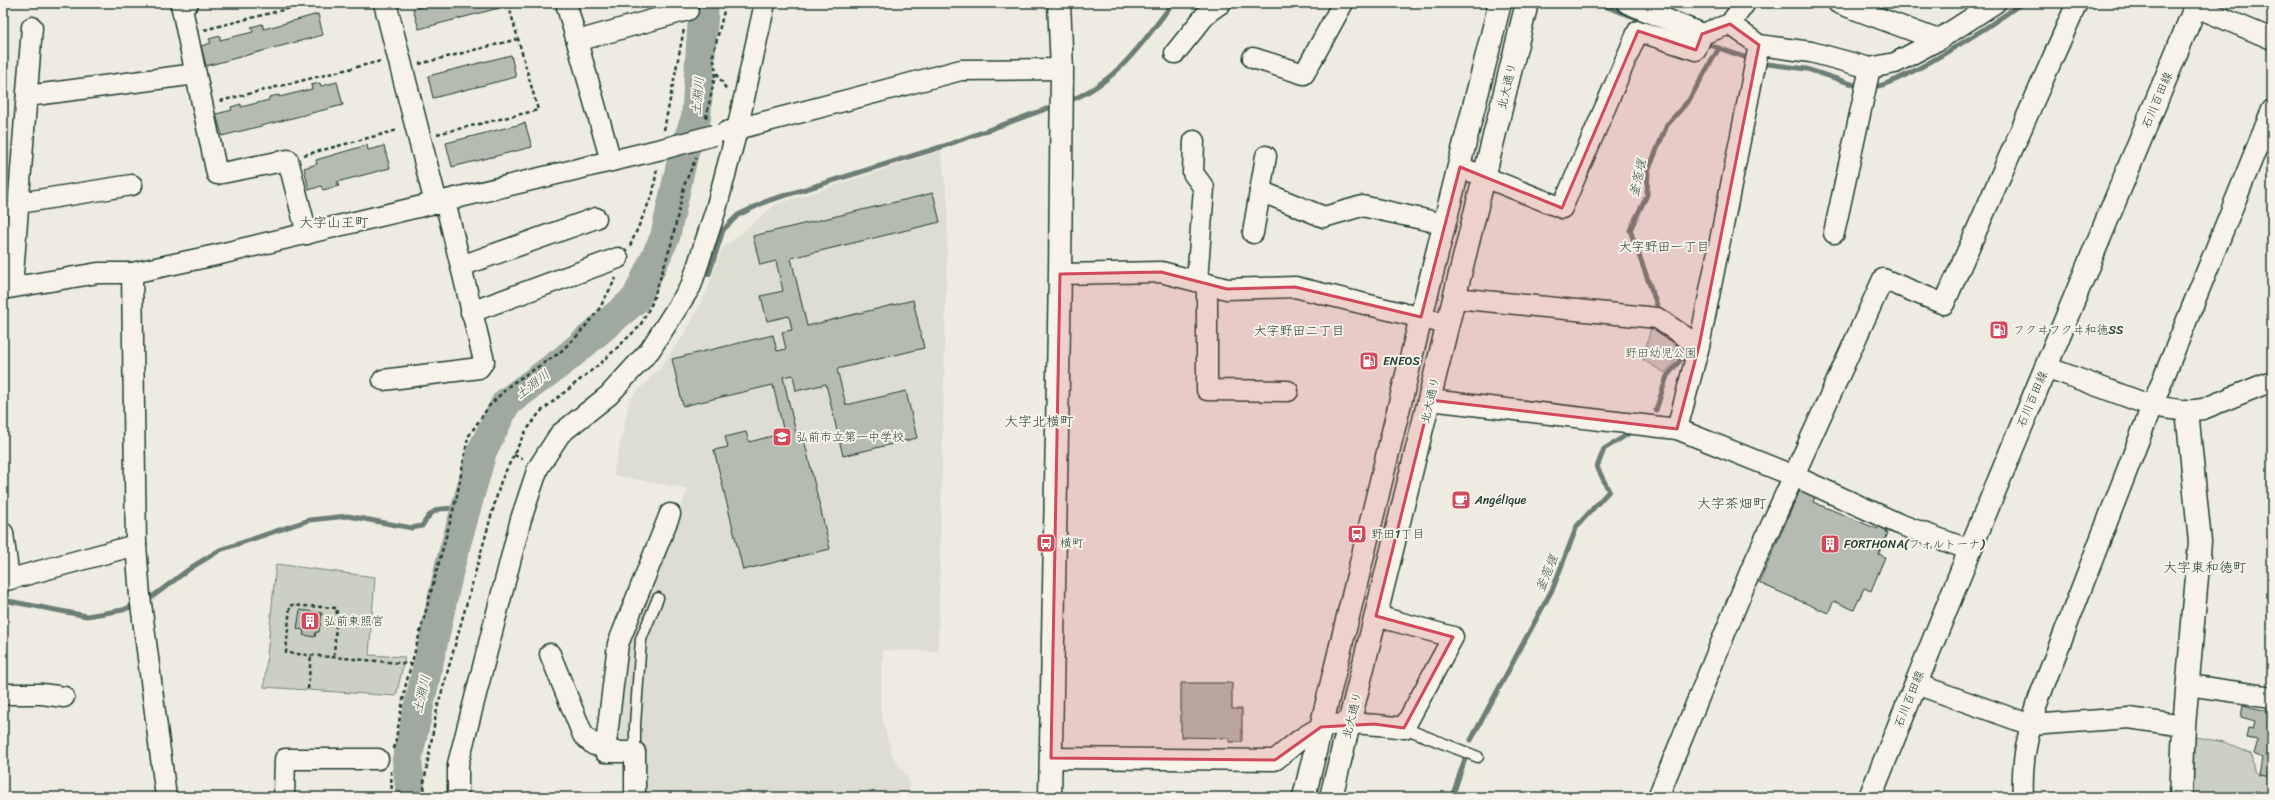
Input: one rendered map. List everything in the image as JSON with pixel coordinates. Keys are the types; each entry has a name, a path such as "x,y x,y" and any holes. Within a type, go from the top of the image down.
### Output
{"street":[{"path":"188,3 181,4 217,174 288,160 307,234"},
{"path":"383,380 479,368 484,361 461,266 418,132 384,3"},
{"path":"566,3 611,161"},
{"path":"458,797 458,764 521,519 538,468 560,434 609,395 650,350 691,286 716,209 737,130 765,3"},
{"path":"1050,797 1062,106 1059,3"},
{"path":"1175,52 1208,12 1221,3"},
{"path":"1253,58 1304,74 1343,3"},
{"path":"1304,797 1421,317 1460,167 1500,3"},
{"name":"北大通り","path":"1331,797 1430,400 1447,324 1455,298 1526,3"},
{"path":"1460,167 1485,175 1562,208 1638,31 1696,50 1700,39 1730,24 1745,3"},
{"path":"1838,3 1938,40"},
{"path":"1757,55 1811,52 1870,68 1895,63 1938,40 1995,3"},
{"path":"1658,797 1750,572 1883,279 1944,304 2077,3"},
{"path":"2192,4 2272,39"},
{"name":"石川百田線","path":"1870,797 2046,367 2192,4"},
{"path":"1638,5 1700,39"},
{"path":"577,41 687,7"},
{"path":"1730,24 1757,55"},
{"path":"32,26 19,203 8,288 98,273 132,273 307,234 663,149 961,70 1062,69"},
{"path":"1677,429 1698,346 1757,55"},
{"path":"1834,233 1870,68"},
{"path":"27,96 196,74"},
{"path":"2023,797 2022,769 2031,725 2040,698 2152,406 2272,110"},
{"path":"1194,141 1193,173 1204,188 1202,282 1207,390 1288,391"},
{"path":"1253,233 1266,156"},
{"path":"19,203 132,185"},
{"path":"1260,191 1324,217 1362,206 1445,224"},
{"path":"461,266 596,218"},
{"path":"471,312 621,260"},
{"path":"1060,274 1161,272 1227,289 1295,287 1447,324"},
{"path":"132,273 136,545 141,603 166,797"},
{"path":"1455,298 1657,318 1698,346"},
{"path":"2046,367 2152,406 2187,411 2204,409 2272,381"},
{"path":"1430,400 1677,429 1794,476 1899,524 1970,550"},
{"path":"2181,797 2184,726 2200,542 2187,411"},
{"path":"636,797 635,752 605,752 618,644 670,514"},
{"path":"3,533 6,580 136,545"},
{"path":"1051,758 1275,760 1300,740 1321,727 1374,724 1404,728 1453,637 1376,616"},
{"path":"550,654 584,735 594,745 606,747"},
{"path":"1916,684 2031,725 2129,718 2184,726"},
{"path":"2188,685 2272,697"},
{"path":"3,694 42,694 64,697"},
{"path":"284,797 285,759 387,759"}],"lane":[{"path":"635,752 635,725 641,638 658,598"},
{"path":"1404,728 1478,757"}],"path":[{"path":"188,34 310,3"},
{"path":"288,160 418,132 538,110 508,3"},
{"path":"392,797 387,759 411,664 457,496 468,438 489,406 511,384 558,354 578,335 598,311 653,193 663,149 687,7"},
{"path":"202,105 518,38"},
{"path":"716,72 726,87"},
{"path":"334,656 337,608 290,605 286,653 334,656 411,664"},
{"path":"308,689 311,655"}],"highlighted area":[{"path":"1730,24 1759,45 1699,346 1677,429 1430,400 1376,616 1453,637 1404,728 1374,724 1321,727 1275,760 1051,758 1060,274 1161,272 1227,289 1295,287 1421,317 1460,167 1562,208 1638,31 1696,50 1702,34"}],"shaded area":[{"name":"弘前市立第一中学校","path":"941,151 948,203 938,651 883,650 880,709 892,756 907,776 911,797 644,797 643,742 618,744 613,741 623,649 688,489 613,475 630,399 660,368 686,332 707,291 722,249 775,205"}],"green space":[{"name":"野田幼児公園","path":"1651,327 1683,350 1665,373 1643,360"},
{"path":"276,564 375,577 369,655 405,657 396,696 264,687"},
{"path":"2195,737 2224,742 2251,754 2254,771 2260,775 2272,777 2272,797 2191,797"}],"building":[{"path":"427,3 498,3 499,8 419,29 413,9 428,5"},
{"path":"318,14 323,35 206,66 201,46 211,43 209,39 220,36 220,40 253,32 251,27 262,24 264,29"},
{"path":"511,55 516,77 433,98 428,76"},
{"path":"337,82 343,105 222,136 216,114 232,110 231,107 241,104 241,107 269,100 269,97 279,95 279,97 312,89 311,85 320,83 321,86"},
{"path":"525,123 532,147 452,167 446,143"},
{"path":"367,145 368,150 384,146 390,168 337,182 339,186 323,190 321,186 309,190 304,168 317,164 316,160"},
{"path":"933,193 940,222 791,258 807,326 913,300 924,348 837,369 846,405 906,391 917,438 843,456 826,384 796,391 793,375 783,377 796,433 802,431 830,549 743,570 714,450 728,447 725,437 746,432 749,442 784,433 773,385 683,406 672,359 773,335 777,351 786,349 782,332 792,330 789,316 767,321 761,296 783,291 776,261 760,265 753,236"},
{"name":"FORTHONA(フォルトーナ)","path":"1800,490 1815,497 1813,502 1877,529 1881,521 1889,525 1886,532 1888,533 1879,554 1885,557 1871,591 1864,588 1854,610 1834,601 1828,613 1759,583"},
{"name":"弘前東照宮","path":"300,610 322,613 319,632 316,632 315,637 303,635 304,630 297,629"},
{"path":"1181,683 1232,683 1232,709 1242,709 1242,742 1229,742 1229,738 1181,737"},
{"path":"2243,705 2267,711 2270,705 2272,705 2272,777 2259,775 2262,758 2254,754 2258,740 2246,738 2248,728 2253,729 2255,721 2241,717"}],"waterway":[{"name":"土淵川","path":"411,797 407,760 450,565 482,451 506,403 564,360 636,299 665,237 684,151 696,118 704,3"},
{"path":"1066,102 1099,85 1127,61 1173,3"},
{"path":"1596,3 1653,24"},
{"path":"1871,87 1902,77 1924,66 1992,24 2022,3"},
{"path":"1704,43 1753,60"},
{"name":"釜萢堰","path":"1662,311 1658,308 1630,230 1647,195 1648,171 1667,125 1689,100 1719,48"},
{"path":"1760,63 1807,69 1861,87"},
{"path":"709,274 723,230 738,215 767,201 944,146 1057,105"},
{"name":"釜萢堰","path":"1656,410 1667,376 1687,352"},
{"name":"釜萢堰","path":"1471,740 1553,588 1577,526 1609,491 1597,467 1604,449 1633,431"},
{"path":"144,601 152,597 192,567 220,550 309,520 348,516 412,528 422,526 431,514 440,509 466,509"},
{"path":"3,600 87,616 123,610 137,604"},
{"name":"釜萢堰","path":"1452,797 1465,759"}],"place":[{"name":"フクヰフクヰ和徳SS","path":"1999,330"},
{"name":"ENEOS","path":"1369,361"},
{"name":"弘前市立第一中学校","path":"782,437"},
{"name":"Angélique","path":"1461,500"},
{"name":"野田1丁目","path":"1357,534"},
{"name":"横町","path":"1046,543"},
{"name":"FORTHONA(フォルトーナ)","path":"1830,544"},
{"name":"弘前東照宮","path":"310,621"}],"district":[{"name":"大字山王町","path":"334,222"},
{"name":"大字野田一丁目","path":"1664,246"},
{"name":"大字野田二丁目","path":"1299,330"},
{"name":"大字北横町","path":"1039,421"},
{"name":"大字茶畑町","path":"1732,503"},
{"name":"大字東和徳町","path":"2205,567"}]}
